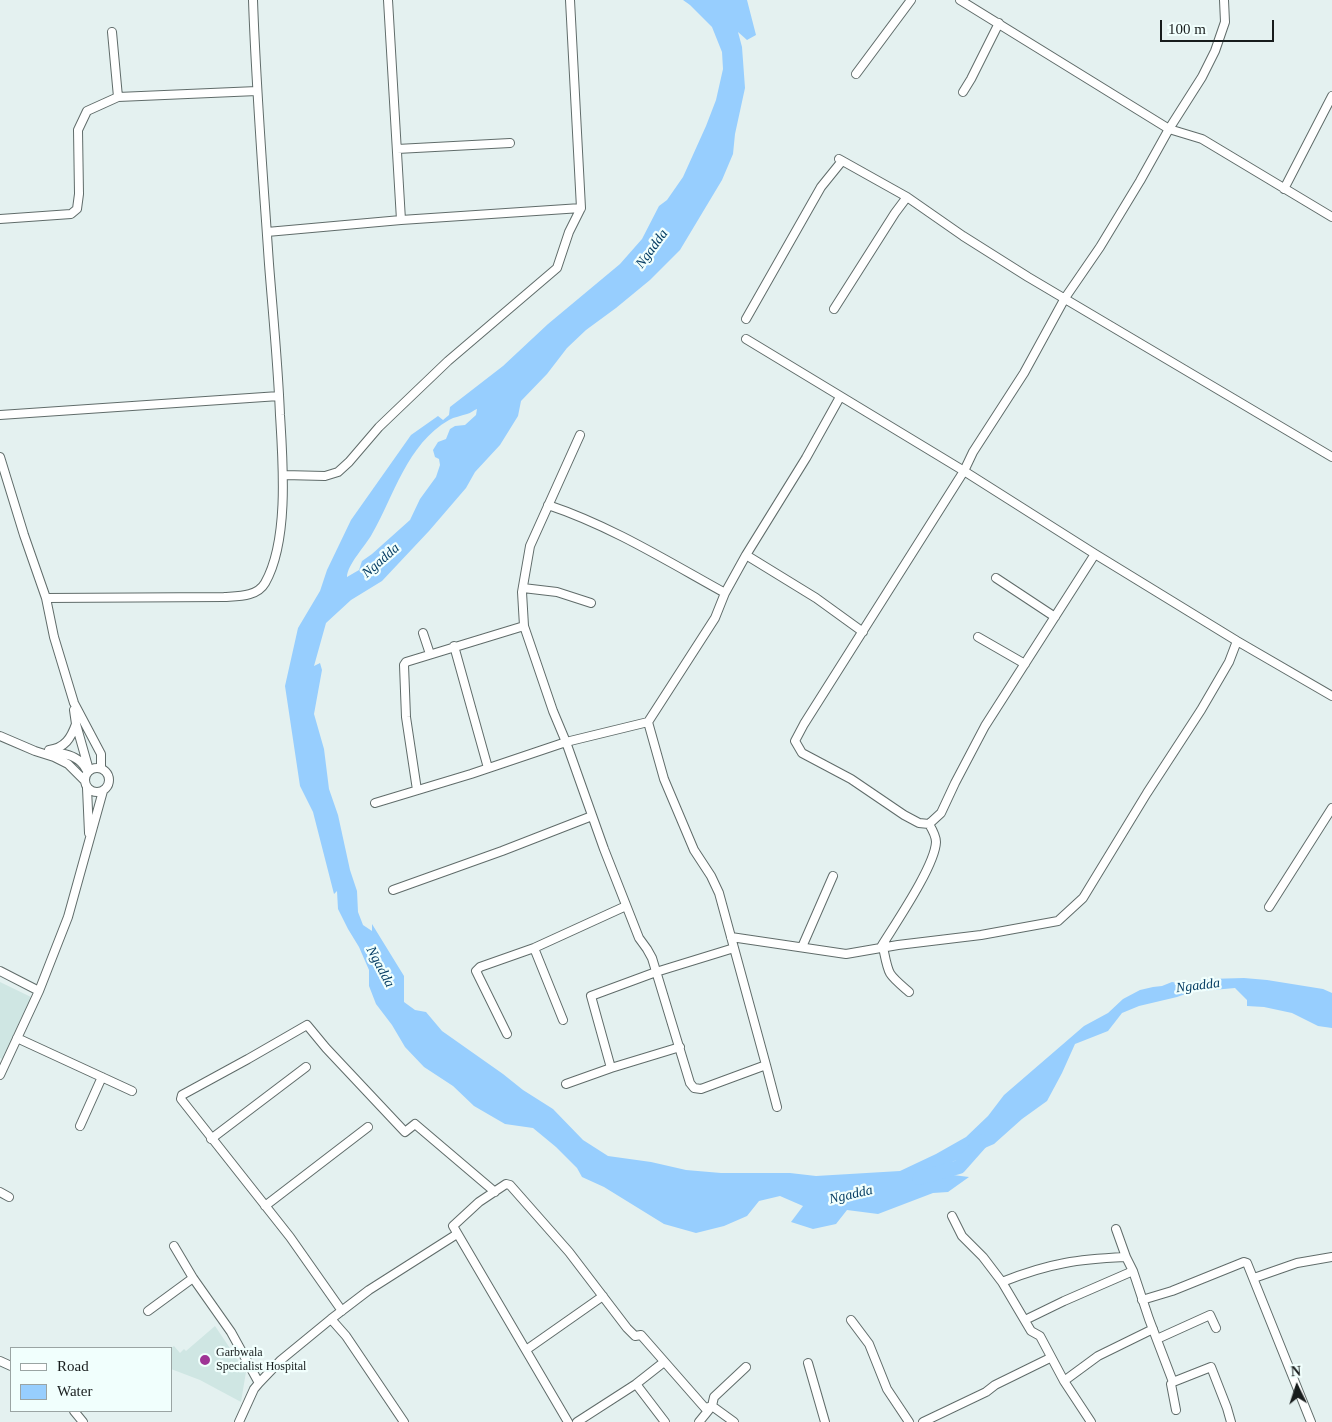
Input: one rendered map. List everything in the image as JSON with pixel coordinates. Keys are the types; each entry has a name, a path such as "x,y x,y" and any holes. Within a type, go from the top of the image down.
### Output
{"street":[{"path":"46,598 224,597 250,594 265,584 278,549 284,475 256,90 253,0"},
{"path":"388,0 401,220"},
{"path":"284,475 325,476 338,472 378,427 448,361 557,268 569,232 581,208 570,0"},
{"path":"856,74 911,0"},
{"path":"960,0 1169,129 1202,139 1332,217"},
{"path":"1095,554 986,726 955,782 942,813 930,824 919,823 904,815 850,779 802,753 795,741 804,724 964,471 973,452 1024,373 1065,298 1100,247 1169,129 1202,77 1215,51 1225,22 1224,0"},
{"path":"963,92 999,23"},
{"path":"112,32 118,97"},
{"path":"0,219 71,214 77,209 79,194 78,130 87,111 118,97 256,90"},
{"path":"1284,189 1330,107 1332,96"},
{"path":"397,149 510,143"},
{"path":"746,319 821,187 841,160 907,197 963,236 1149,350 1332,457"},
{"path":"834,309 907,197"},
{"path":"267,232 401,220 581,208"},
{"path":"746,340 964,471 1237,641 1332,696"},
{"path":"0,415 279,396"},
{"path":"375,803 566,742 648,722 715,618 746,555 806,458 840,397"},
{"path":"580,435 530,546 523,588 524,626 553,711 626,906 639,938 652,958 690,1083 694,1088 710,1087 766,1065"},
{"path":"0,457 46,598 54,637 74,703 100,754 101,768 109,779 103,791 68,918 39,991 0,1075"},
{"path":"548,505 578,515 651,550 726,593"},
{"path":"746,555 816,598 862,632"},
{"path":"996,578 1055,617"},
{"path":"523,588 558,592 590,603"},
{"path":"417,790 406,717 404,668 406,662 524,626"},
{"path":"423,633 430,654"},
{"path":"978,637 1025,664"},
{"path":"731,937 846,954 882,947 981,935 1058,921 1083,898 1147,793 1201,710 1229,662 1237,641"},
{"path":"454,646 488,768"},
{"path":"74,703 76,724 87,778 90,842"},
{"path":"648,722 664,779 694,850 712,876 719,893 777,1107"},
{"path":"35,751 59,748 66,743 73,733 76,724"},
{"path":"0,736 54,757 68,764 87,778"},
{"path":"48,750 72,756 81,761 94,792 103,791"},
{"path":"87,778 97,768 101,768"},
{"path":"1269,907 1332,808"},
{"path":"393,890 592,816"},
{"path":"909,992 896,982 888,972 882,947 925,872 935,849 936,840 930,824"},
{"path":"802,947 833,876"},
{"path":"507,1034 476,972 480,967 534,948 626,906"},
{"path":"534,948 564,1020"},
{"path":"611,1068 591,996 656,972 734,948"},
{"path":"0,971 39,991"},
{"path":"342,1311 290,1237 181,1099 182,1095 307,1025 332,1055 404,1132 415,1124 495,1192"},
{"path":"17,1038 132,1091"},
{"path":"566,1084 680,1047"},
{"path":"211,1139 306,1067"},
{"path":"80,1126 102,1077"},
{"path":"265,1206 368,1127"},
{"path":"568,1422 453,1226 479,1202 506,1184 510,1185 569,1252 627,1328 635,1336 641,1335 705,1408 712,1406"},
{"path":"0,1192 9,1197"},
{"path":"952,1216 962,1236 983,1257 1002,1282 1031,1331 1040,1336 1050,1358 1091,1422"},
{"path":"1116,1229 1173,1382 1171,1384 1176,1410"},
{"path":"239,1422 254,1389 281,1360 369,1290 458,1234"},
{"path":"174,1246 193,1278 232,1332 259,1383"},
{"path":"1002,1282 1042,1268 1065,1263 1126,1257"},
{"path":"1254,1278 1297,1263 1332,1257"},
{"path":"1142,1300 1172,1291 1244,1262 1247,1263 1311,1422"},
{"path":"1025,1320 1133,1271"},
{"path":"148,1311 193,1278"},
{"path":"526,1350 603,1296"},
{"path":"1157,1339 1210,1315 1216,1328"},
{"path":"331,1320 346,1336 404,1422"},
{"path":"851,1320 869,1344 886,1389 909,1422"},
{"path":"1064,1381 1098,1356 1153,1329"},
{"path":"923,1422 986,1392 1050,1358"},
{"path":"577,1422 636,1384 664,1362"},
{"path":"808,1363 825,1422"},
{"path":"699,1422 712,1406 714,1397 746,1367"},
{"path":"1173,1382 1211,1367 1231,1422"},
{"path":"636,1384 665,1422"},
{"path":"712,1406 734,1422"},
{"path":"75,1412 83,1422"}],"shaded area":[{"path":"0,982 31,997 2,1059 0,1058"},
{"name":"Garbwala Specialist Hospital","path":"215,1326 246,1372 241,1402 200,1380 172,1369 172,1347 174,1346 180,1353 184,1349 186,1351"}],"water":[{"path":"683,0 747,0 756,35 747,40 738,32 742,47 745,88 735,134 733,154 722,180 680,250 650,280 586,330 567,348 547,374 521,401 518,416 500,445 475,472 466,488 429,531 382,581 351,600 326,623 314,666 320,663 322,670 314,714 324,749 329,789 338,815 350,870 357,891 358,912 363,925 372,931 372,924 404,976 404,1002 415,1010 426,1012 442,1031 523,1090 553,1109 583,1140 608,1156 651,1162 686,1170 721,1173 790,1173 816,1176 900,1171 966,1137 988,1116 1004,1095 1084,1026 1108,1013 1123,999 1140,990 1172,982 1184,984 1208,979 1244,978 1323,989 1332,993 1332,1028 1318,1026 1292,1013 1264,1007 1247,1006 1247,1000 1235,988 1191,992 1139,1006 1122,1013 1108,1031 1075,1044 1047,1101 1022,1119 994,1144 929,1172 969,1177 948,1192 933,1193 878,1214 847,1210 836,1224 813,1229 791,1222 803,1206 780,1196 759,1201 747,1216 724,1226 696,1233 664,1224 604,1187 582,1177 577,1168 556,1147 533,1128 505,1124 474,1106 453,1086 424,1067 405,1047 392,1025 376,1004 369,986 369,970 359,947 338,909 337,891 334,894 313,812 300,786 285,686 298,628 320,591 327,570 351,520 411,435 438,416 443,420 449,415 450,407 503,366 548,324 620,264 642,239 659,206 667,200 683,177 716,100 723,69 722,52 712,27","holes":["477,409 476,415 465,425 455,426 450,429 446,439 438,442 433,450 435,457 439,459 440,465 436,477 420,499 410,520 362,561 359,570 347,577 350,567 372,534 403,472 422,443 435,430 451,419"]}],"waterway":[{"name":"Ngadda","path":"919,1178 959,1167 982,1141"}],"place":[{"name":"Garbwala Specialist Hospital","path":"205,1360"}]}
